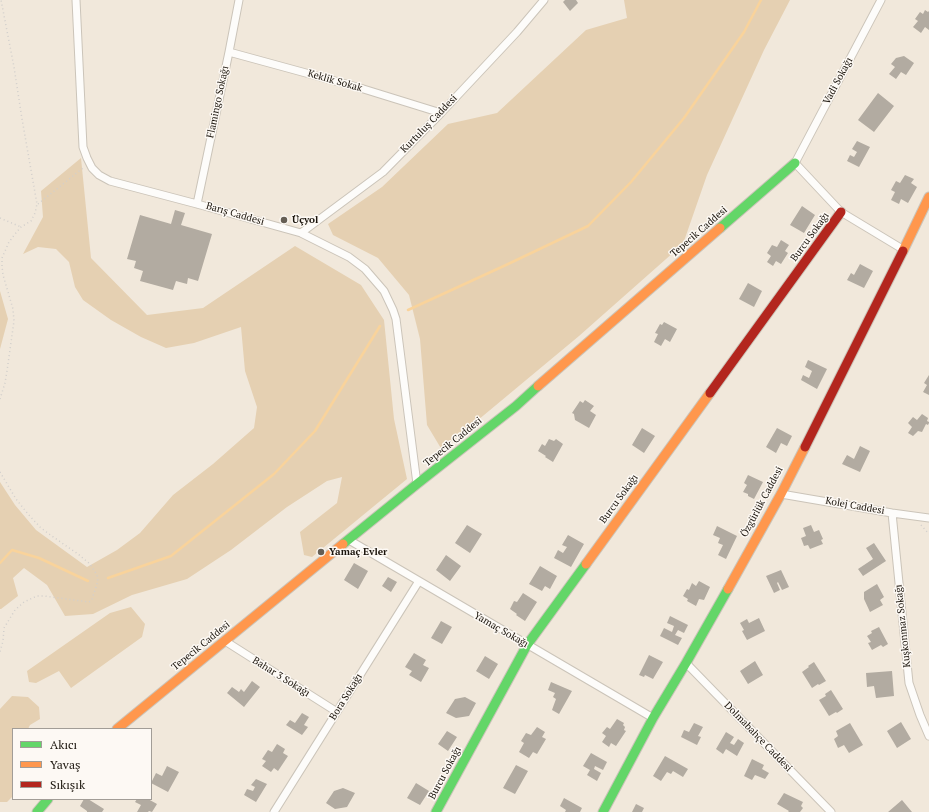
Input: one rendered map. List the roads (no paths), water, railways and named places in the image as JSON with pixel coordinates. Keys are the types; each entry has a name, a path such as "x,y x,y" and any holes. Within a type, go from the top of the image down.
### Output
{"street":[{"name":"Barış Caddesi","path":"76,0 83,147 92,168 99,175 110,181 301,232 349,257 365,269 378,282 389,300 396,319 417,484"},
{"name":"Flamingo Sokağı","path":"197,204 239,0"},
{"name":"Kurtuluş Caddesi","path":"301,232 382,172 441,113 517,32 544,0"},
{"name":"Vadi Sokağı","path":"795,163 881,0"},
{"name":"Keklik Sokak","path":"229,52 357,86 441,113"},
{"path":"795,163 841,212 904,250"},
{"name":"Tepecik Caddesi","path":"118,728 417,484 516,406 795,163"},
{"name":"Özgürlük Caddesi","path":"603,812 653,718 686,663 780,494 904,250 929,197"},
{"name":"Burcu Sokağı","path":"436,812 527,645 841,212"},
{"name":"Kolej Caddesi","path":"780,494 929,518"},
{"name":"Kuşkonmaz Sokağı","path":"892,513 909,683 929,736"},
{"name":"Yamaç Sokağı","path":"350,540 653,718"},
{"name":"Bora Sokağı","path":"274,812 419,581"},
{"name":"Bahar 3 Sokağı","path":"224,641 337,712"},
{"name":"Dolmabahçe Caddesi","path":"686,663 831,812"},
{"path":"37,812 47,800"}],"waterway":[{"path":"408,310 588,226 631,182 684,118 744,32 761,0"},
{"path":"108,578 171,556 274,474 315,431 380,326"},
{"path":"0,563 12,550 39,558 88,581"}],"place":[{"name":"Üçyol","path":"284,220"},
{"name":"Yamaç Evler","path":"321,552"}]}
